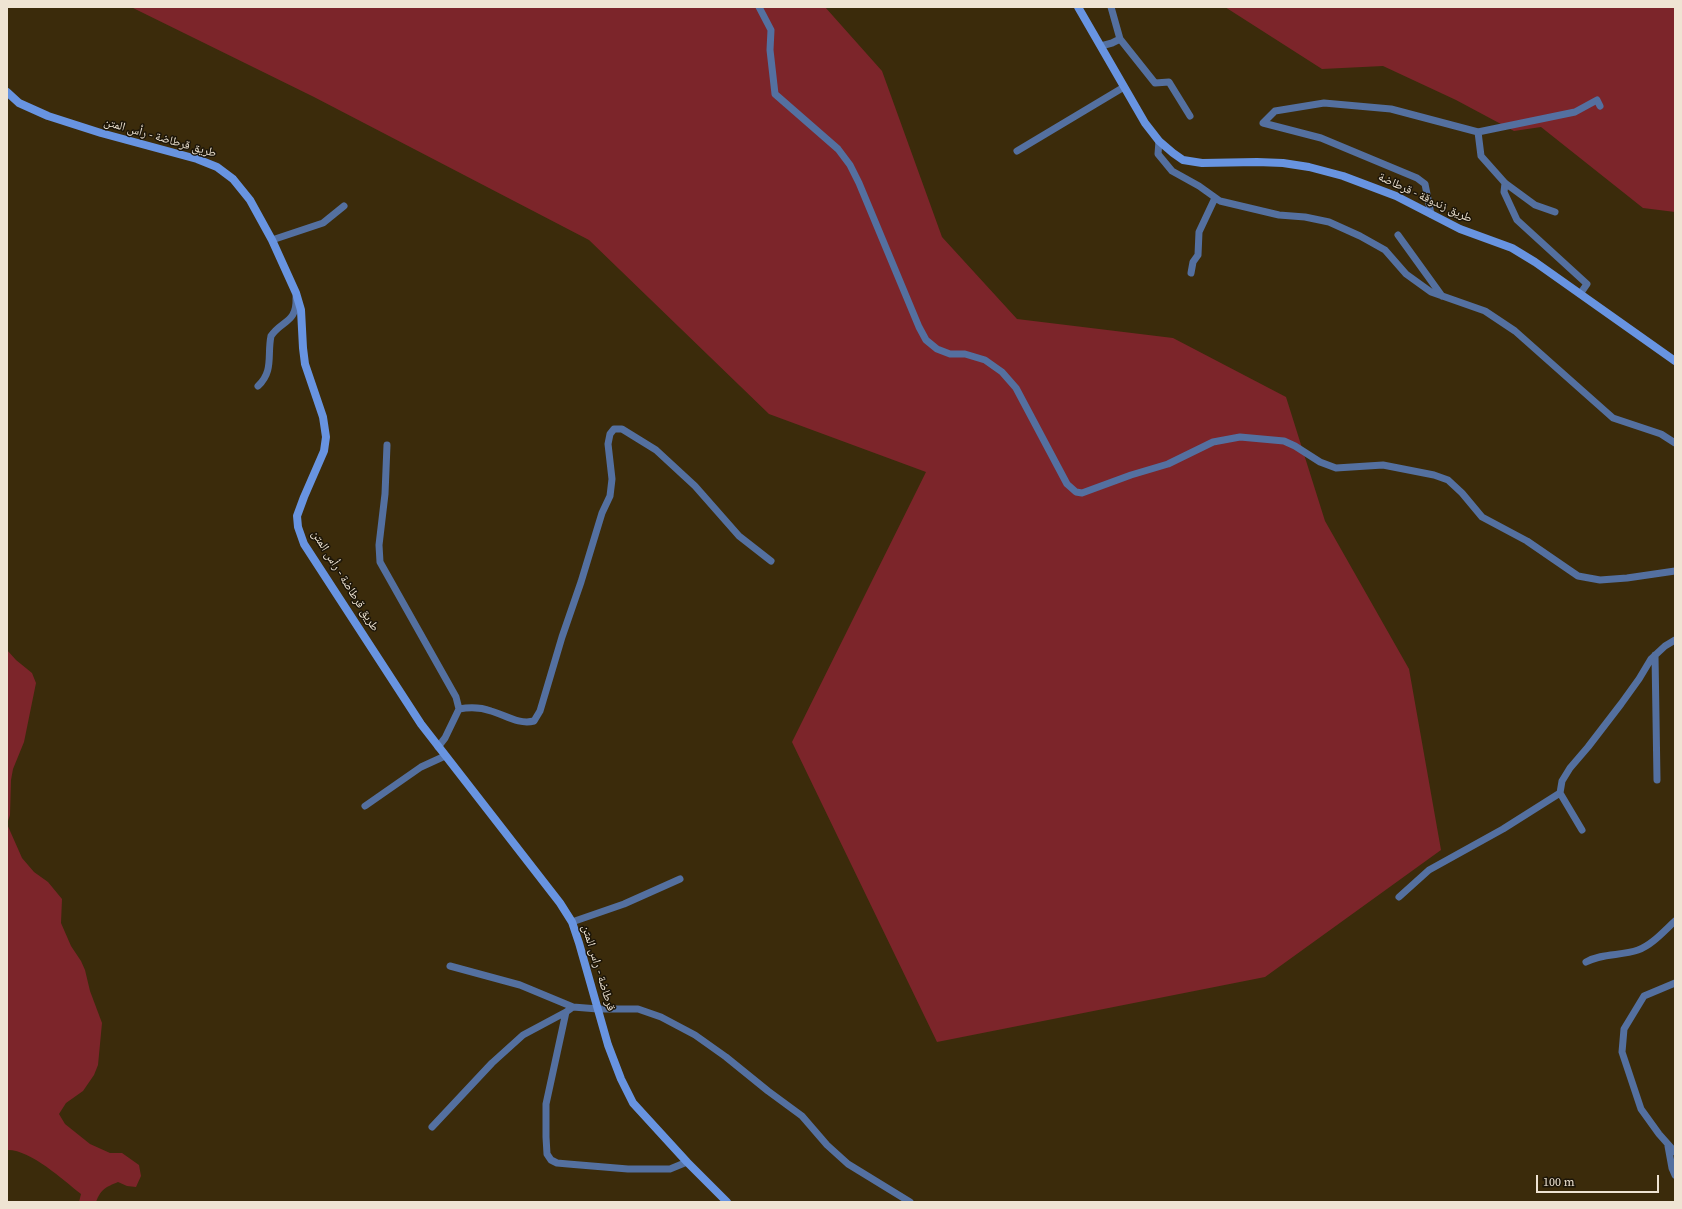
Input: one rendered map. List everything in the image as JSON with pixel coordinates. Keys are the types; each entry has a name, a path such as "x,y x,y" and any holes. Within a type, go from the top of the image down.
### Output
{"main road":[{"path":"1078,7 1124,87"},
{"name":"طريق زندوقة - قرطاضة","path":"1124,87 1145,123 1172,153 1183,160 1202,163 1283,163 1309,167 1343,176 1396,196 1460,229 1512,248 1675,361"},
{"name":"طريق قرطاضة - رأس المتن","path":"7,92 19,103 48,116 101,133 197,159 217,167 233,179 250,200 272,240 296,293 301,310 302,348 323,417 326,437 324,451 297,516 298,527 304,544 421,724"},
{"name":"قرطاضة - راس المتن","path":"421,724 560,903 572,922 608,1045 621,1079 633,1103 687,1162 727,1202"}],"street":[{"path":"759,7 771,30 770,50 775,94 838,149 850,165 926,340 937,349 950,354 965,354 985,360 1002,372 1016,388 1067,484 1076,492 1082,493 1131,475 1168,464 1213,442 1240,437 1284,441 1295,446 1320,462 1336,468 1383,465 1434,475 1448,480 1462,493 1482,517 1527,541 1578,576 1600,580 1627,578 1675,571"},
{"path":"1111,7 1120,39 1155,83 1169,82 1190,116"},
{"path":"1101,46 1120,39"},
{"path":"1017,151 1124,87"},
{"path":"1431,214 1425,184 1417,178 1321,138 1263,123 1275,111 1324,103 1391,109 1478,132 1575,112 1597,100 1600,106"},
{"path":"1478,132 1482,156 1505,184 1535,205 1555,212"},
{"path":"1160,141 1158,154 1172,171 1199,186 1214,198 1220,201 1279,215 1305,217 1329,222 1360,236 1384,250 1406,274 1431,292 1485,311 1515,331 1613,418 1661,434 1675,443"},
{"path":"1505,184 1504,192 1517,220 1587,284 1580,294"},
{"path":"1191,273 1193,262 1198,254 1199,232 1214,198"},
{"path":"272,240 322,223 344,206"},
{"path":"1398,235 1443,296"},
{"path":"258,386 264,380 267,373 271,336 274,331 288,322 294,314 297,304 296,293"},
{"path":"459,709 472,707 490,710 526,723 534,721 540,711 602,513 610,496 612,479 608,444 610,434 614,429 622,429 656,450 695,486 739,536 771,561"},
{"path":"387,445 385,494 378,545 380,562 456,697 459,709 445,738 438,747"},
{"path":"1582,830 1560,793 1562,781 1570,768 1621,704 1655,655 1675,640"},
{"path":"1655,655 1657,780"},
{"path":"365,806 421,767 445,756"},
{"path":"1399,897 1429,870 1503,830 1560,793"},
{"path":"572,922 624,904 680,879"},
{"path":"1586,962 1594,957 1638,950 1651,942 1675,921"},
{"path":"450,966 520,985 573,1007 598,1009 638,1009 661,1017 695,1035 726,1057 802,1116 827,1145 848,1164 910,1202"},
{"path":"1675,983 1644,996 1624,1029 1622,1052 1641,1109 1675,1152"},
{"path":"432,1127 492,1063 518,1040 524,1035 573,1007"},
{"path":"566,1012 546,1104 547,1154 550,1160 557,1163 642,1169 670,1169 687,1162"},
{"path":"1668,1145 1675,1175"}],"shaded area":[{"path":"131,7 825,7 882,71 942,237 1017,319 1173,338 1286,397 1325,521 1409,669 1441,850 1265,977 937,1042 792,742 926,472 769,414 589,240 314,97"},
{"path":"1225,7 1675,7 1675,212 1643,208 1541,127 1514,131 1456,100 1383,66 1322,69"},
{"path":"7,650 16,660 32,673 36,683 24,742 13,769 11,780 10,815 7,824"},
{"path":"7,824 22,858 34,872 48,882 62,899 61,923 71,946 85,970 90,991 102,1023 98,1065 94,1075 83,1091 66,1103 59,1114 65,1124 90,1144 110,1153 122,1153 139,1165 141,1176 136,1187 127,1186 118,1182 110,1185 104,1189 96,1202 79,1202 81,1194 46,1166 26,1154 7,1150"}]}
